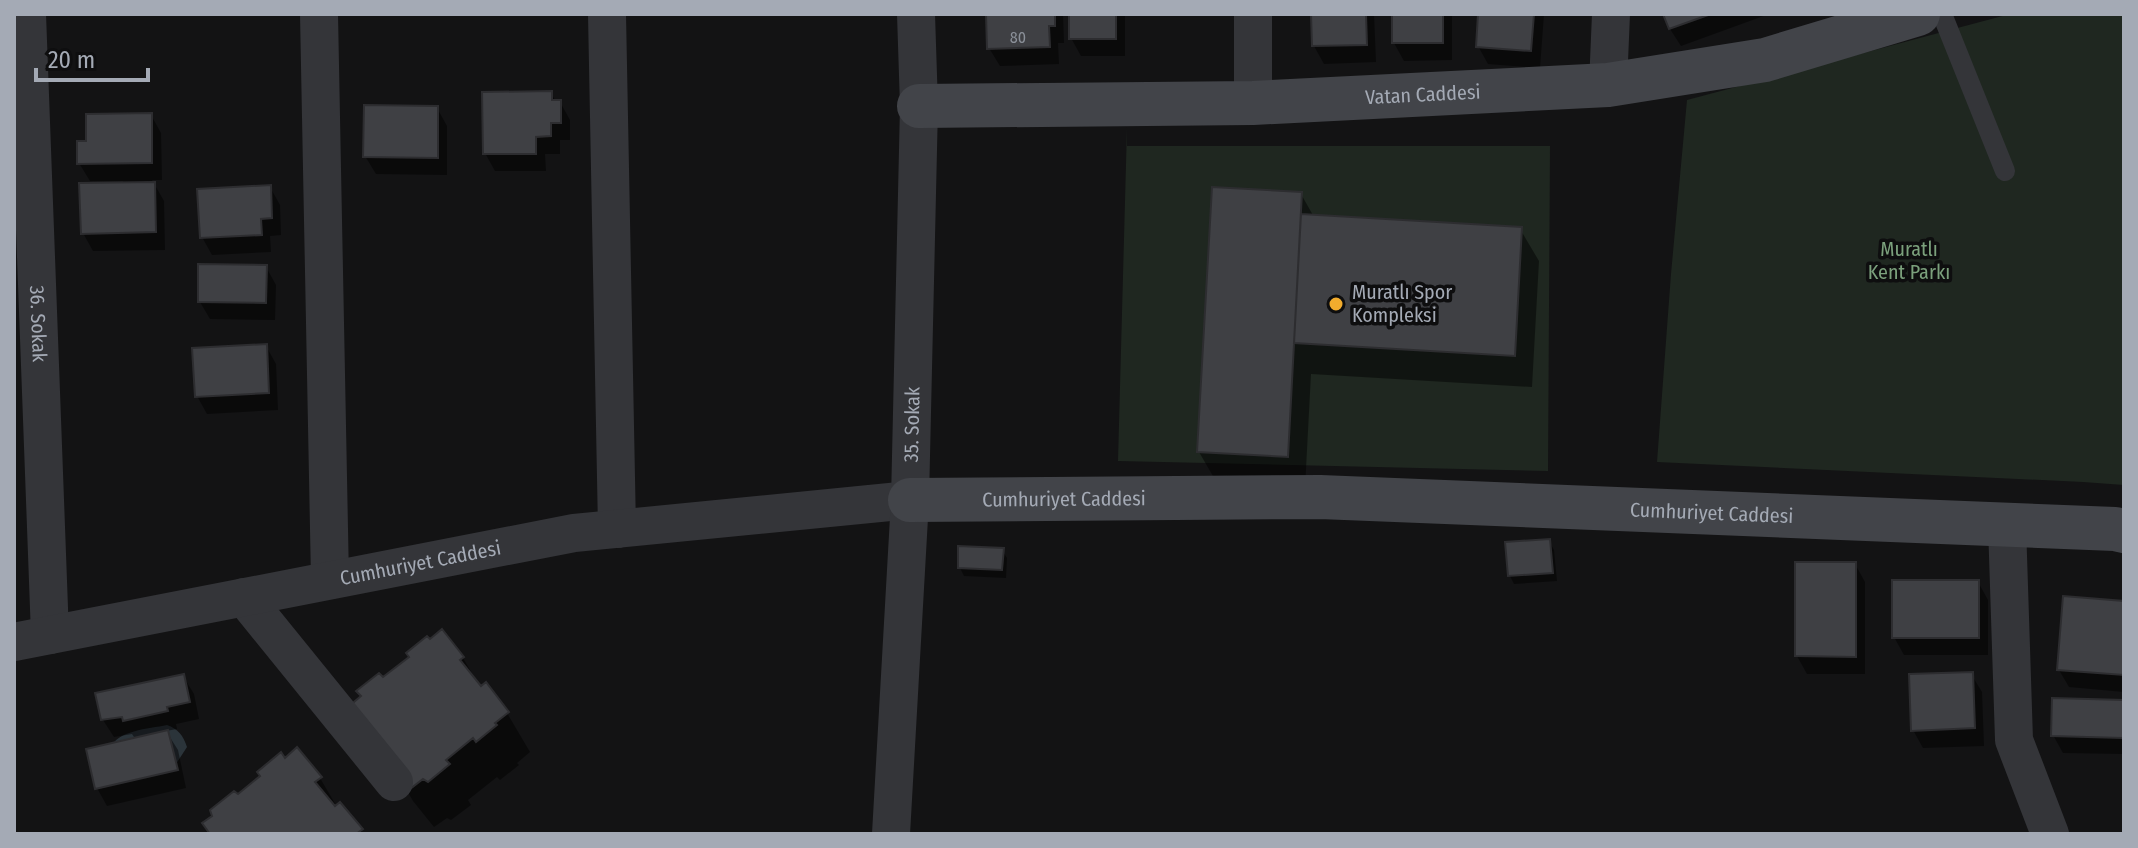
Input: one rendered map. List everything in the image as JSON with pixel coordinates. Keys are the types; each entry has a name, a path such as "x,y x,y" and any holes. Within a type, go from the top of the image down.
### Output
{"street":[{"name":"36. Sokak","path":"27,14 32,638"},
{"path":"319,14 330,580"},
{"path":"607,14 617,529"},
{"name":"35. Sokak","path":"891,834 910,500 919,106 916,14"},
{"path":"1253,14 1253,103"},
{"path":"1608,85 1611,14"},
{"name":"Vatan Caddesi","path":"919,106 1253,103 1608,85 1765,60 1918,14"},
{"name":"Cumhuriyet Caddesi","path":"32,638 574,533 910,500 1320,497 2124,531"},
{"path":"2007,525 2014,740 2050,834"},
{"path":"244,597 394,782"}],"lane":[{"path":"1942,14 2005,171"}],"green space":[{"name":"Muratlı Kent Parkı","path":"2010,14 2124,14 2124,485 1657,462 1687,100"},
{"name":"Muratlı Spor Kompleksi","path":"1127,127 1127,146 1550,146 1548,471 1118,461"}],"shaded area":[{"path":"167,725 180,733 187,747 176,764 110,749 126,734"}],"building":[{"path":"986,14 1055,14 1055,26 1049,26 1050,47 987,49"},
{"path":"1069,14 1116,14 1116,39 1069,39"},
{"path":"1311,14 1366,14 1367,45 1312,46"},
{"path":"1392,14 1443,14 1443,43 1392,43"},
{"path":"1478,14 1534,14 1531,51 1476,47"},
{"path":"1663,14 1711,14 1669,29"},
{"path":"552,91 552,100 561,100 561,123 551,123 551,136 536,137 536,154 483,154 482,92"},
{"path":"364,105 438,106 438,158 363,157"},
{"path":"152,113 152,163 77,164 77,141 86,141 86,114"},
{"path":"155,182 156,232 81,234 79,183"},
{"path":"271,185 272,218 261,219 262,235 200,238 197,189"},
{"path":"1212,187 1302,192 1288,457 1197,452"},
{"path":"1301,214 1522,227 1515,356 1294,343"},
{"path":"198,264 267,265 266,303 198,302"},
{"path":"267,344 269,393 195,397 192,348"},
{"path":"1550,539 1553,573 1508,576 1505,542"},
{"path":"958,546 1004,548 1002,570 958,568"},
{"path":"1795,562 1856,562 1856,657 1795,656"},
{"path":"1892,580 1979,580 1979,638 1892,638"},
{"path":"2063,596 2124,601 2124,675 2057,670"},
{"path":"442,629 464,657 460,660 481,686 486,682 509,712 476,742 473,738 446,760 450,764 428,782 423,779 410,789 347,708 361,696 356,691 379,673 383,677 409,657 406,653 427,636 430,639"},
{"path":"1973,672 1975,728 1911,731 1909,674"},
{"path":"184,674 190,702 167,707 168,711 123,721 122,717 101,720 95,693"},
{"path":"2052,698 2124,700 2123,738 2051,736"},
{"path":"168,730 178,770 95,789 86,749"},
{"path":"297,747 322,777 315,782 335,806 340,802 363,829 356,834 210,834 202,823 212,816 210,810 234,791 238,794 260,776 257,772 281,752 285,758"}],"place":[{"name":"Muratlı Spor Kompleksi","path":"1336,304"}]}
